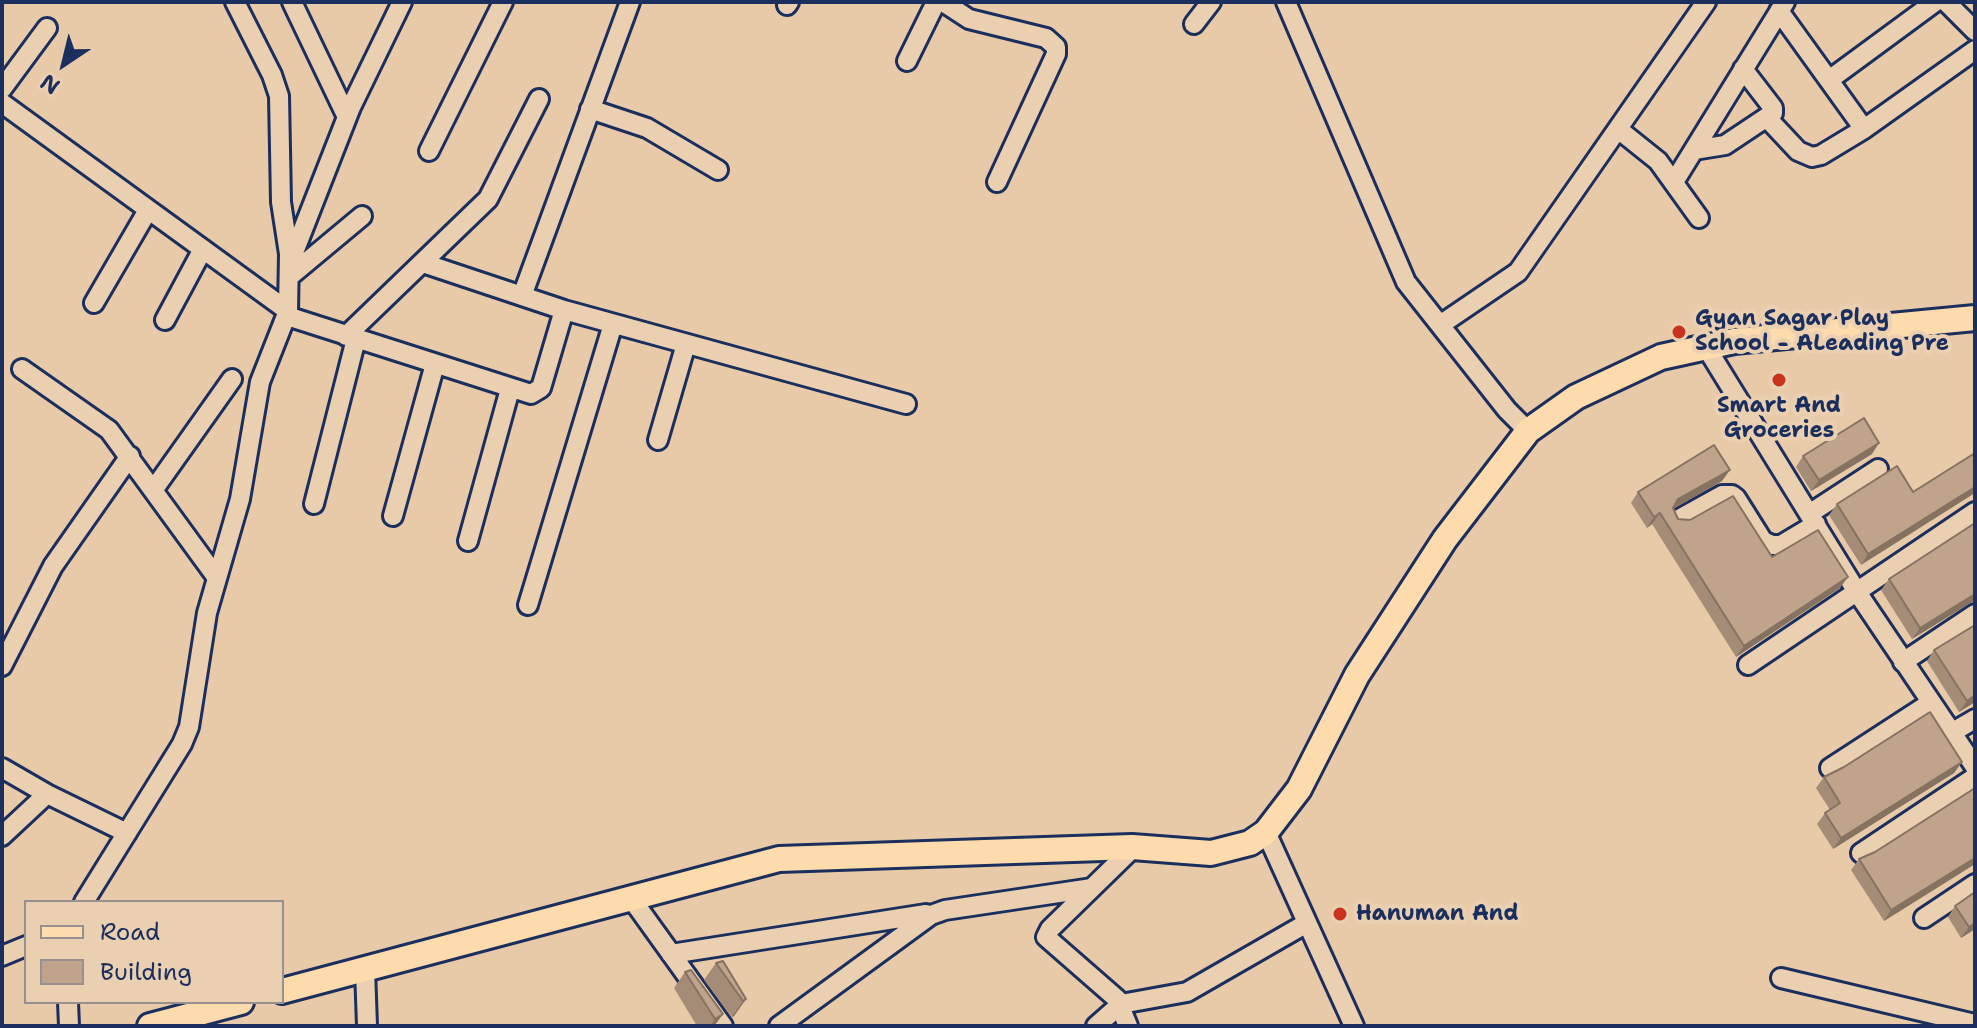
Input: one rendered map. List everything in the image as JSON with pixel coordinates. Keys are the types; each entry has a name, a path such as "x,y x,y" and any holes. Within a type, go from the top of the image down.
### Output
{"main road":[{"path":"284,990 779,859 1133,848 1211,853 1250,843 1266,832 1299,789 1357,675 1437,552 1528,431 1576,397 1661,357 1734,341 1975,318"},
{"path":"150,1026 233,1004"}],"street":[{"path":"85,900 182,744 189,727 207,613 240,499 262,375 288,314 290,269 280,194 279,96 272,75 235,2"},
{"path":"290,269 347,117 402,2"},
{"path":"429,151 503,2"},
{"path":"522,296 630,2"},
{"path":"907,61 936,2"},
{"path":"943,2 969,19 1046,38 1056,47 1056,54 997,182"},
{"path":"1194,24 1211,2"},
{"path":"1286,2 1401,273 1507,410 1528,431"},
{"path":"1440,325 1518,272 1706,2"},
{"path":"1829,80 1935,2"},
{"path":"1946,2 1975,31"},
{"path":"295,4 347,117"},
{"path":"1674,182 1782,6 1864,129"},
{"path":"2,89 47,28"},
{"path":"1768,119 1798,151 1812,157 1821,155 1864,129 1975,50"},
{"path":"1694,150 1725,145 1773,113 1773,108 1743,69"},
{"path":"314,504 351,337 488,199 539,99"},
{"path":"2,103 288,314 531,394 541,388 564,310"},
{"path":"590,109 647,128 718,170"},
{"path":"1618,129 1658,161 1699,218"},
{"path":"94,303 148,210"},
{"path":"290,269 362,216"},
{"path":"165,320 203,249"},
{"path":"423,263 564,310 906,404"},
{"path":"528,605 613,324"},
{"path":"658,440 686,344"},
{"path":"1706,347 1857,592 1975,767"},
{"path":"393,516 435,364"},
{"path":"22,369 109,430 217,578"},
{"path":"154,489 232,379"},
{"path":"468,541 510,389"},
{"path":"2,666 53,566 130,456"},
{"path":"1677,520 1722,495 1732,495 1763,541 1781,545 1878,469"},
{"path":"1748,665 1975,512"},
{"path":"1903,662 1975,614"},
{"path":"1830,768 1930,703"},
{"path":"1951,733 1975,719"},
{"path":"2,768 127,833"},
{"path":"1861,853 1975,777"},
{"path":"2,836 47,794"},
{"path":"1266,832 1354,1026"},
{"path":"1128,1026 1121,1004 1046,937 1050,929 1133,848"},
{"path":"1924,918 1975,884"},
{"path":"671,954 1092,888"},
{"path":"631,898 723,1026"},
{"path":"779,1026 917,923 940,911"},
{"path":"1096,1026 1121,1004 1187,992 1307,923"},
{"path":"2,956 24,947"},
{"path":"365,969 367,1026"},
{"path":"1781,978 1975,1024"},
{"path":"68,1004 69,1025"}],"building":[{"path":"1864,418 1879,443 1819,480 1803,456"},
{"path":"1714,445 1730,470 1678,499 1673,508 1678,519 1690,520 1733,496 1772,557 1818,530 1848,577 1744,646 1660,513 1654,517 1638,492"},
{"path":"1975,453 1975,487 1868,554 1837,504 1897,466 1913,492"},
{"path":"1975,523 1975,594 1920,628 1889,579"},
{"path":"1975,625 1975,695 1967,701 1934,650"},
{"path":"1930,712 1962,762 1841,838 1825,813 1840,803 1824,777"},
{"path":"1975,788 1975,858 1891,910 1859,859"},
{"path":"1975,892 1975,923 1969,927 1955,906"},
{"path":"723,961 746,999 743,1001 716,963"},
{"path":"691,970 723,1014 715,1019 685,972"}],"place":[{"name":"Gyan Sagar Play School - ALeading Pre","path":"1679,332"},
{"name":"Smart And Groceries","path":"1779,380"},
{"name":"Hanuman And","path":"1340,914"}]}
